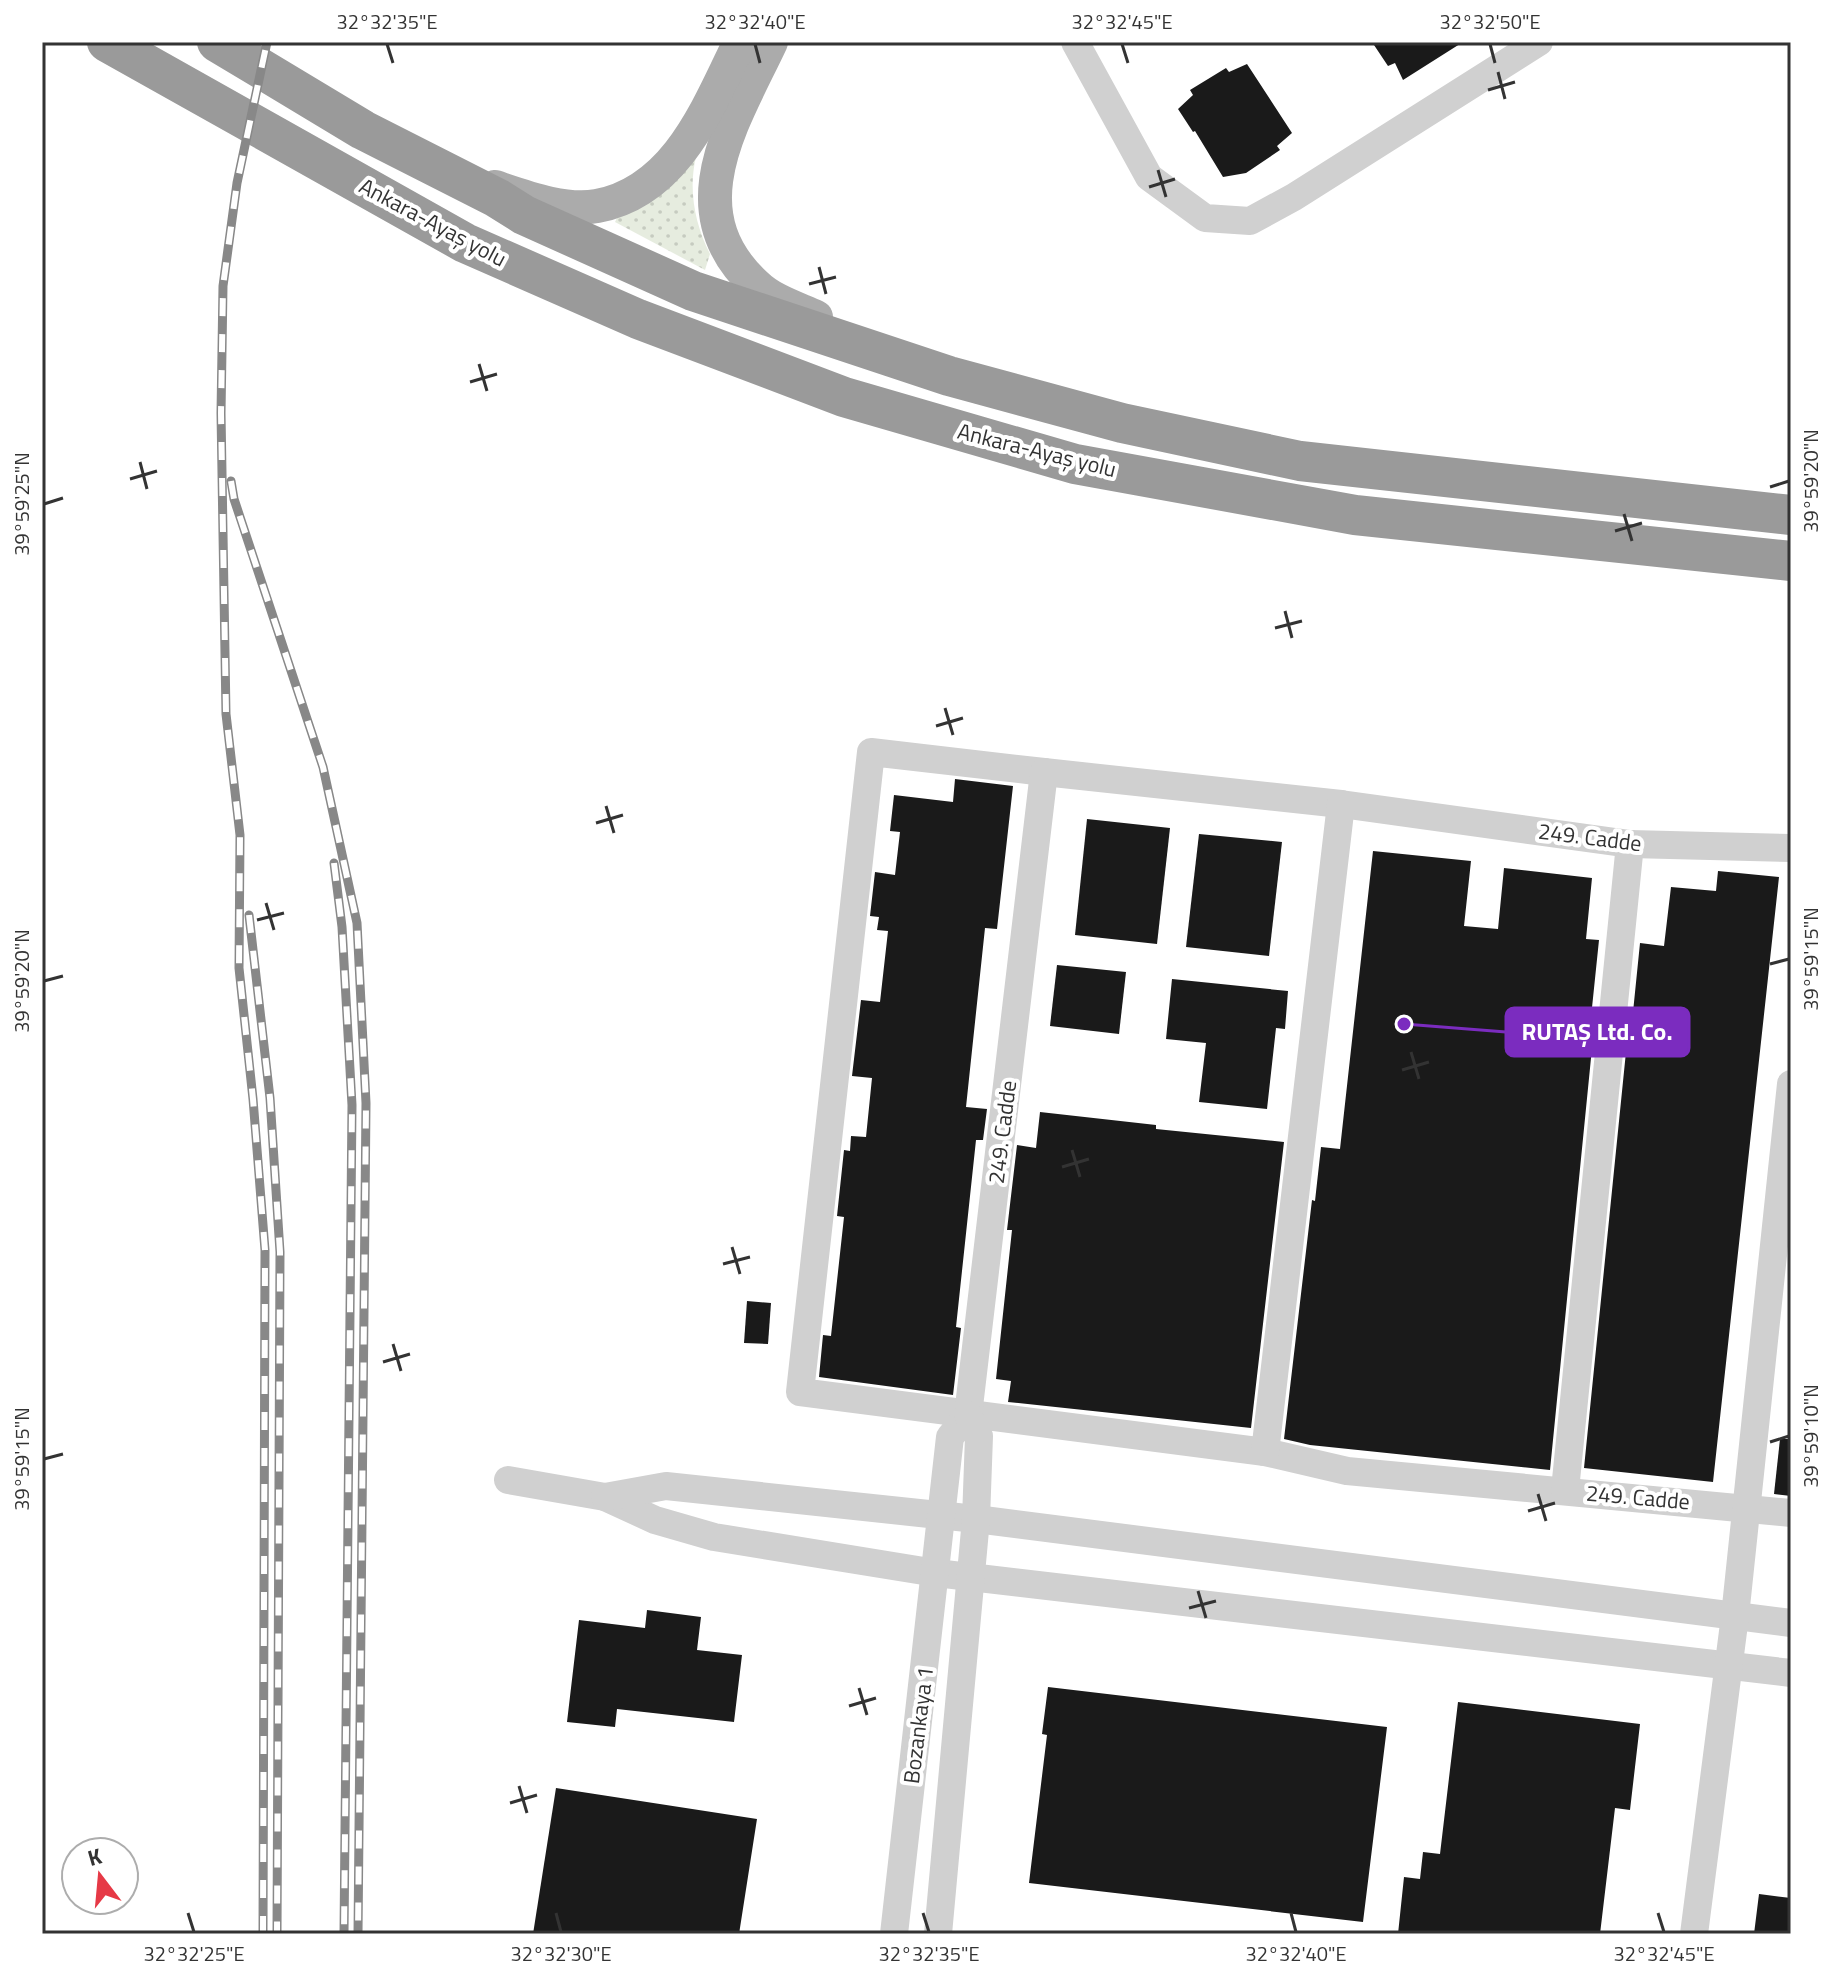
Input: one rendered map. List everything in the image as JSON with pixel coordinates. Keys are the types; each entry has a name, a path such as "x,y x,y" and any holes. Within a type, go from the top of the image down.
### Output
{"highway":[{"name":"Ankara-Ayaş yolu","path":"107,42 465,243 638,319 844,397 1075,464 1355,515 1791,561"},
{"path":"217,42 363,130 524,215 693,291 949,376 1122,423 1300,461 1791,515"}],"main road":[{"path":"740,42 713,131 717,163 714,215 723,241 736,262 757,287 788,304 949,376"},
{"path":"424,161 516,194 570,207 596,207 630,195 655,179 676,158 713,131 771,42"}],"street":[{"path":"1075,42 1149,177 1205,218 1250,221 1294,197 1537,43"},
{"path":"938,1934 976,1519 979,1436 968,1415 800,1392 871,752 1044,772"},
{"name":"249. Cadde","path":"1791,848 1630,844 1341,804 1044,772 968,1415 1265,1452 1347,1471 1791,1513"},
{"path":"1265,1452 1341,804"},
{"path":"1565,1490 1630,844"},
{"path":"1694,1934 1735,1616 1791,1084"},
{"name":"Bozankaya 1","path":"894,1934 950,1437 968,1415"},
{"path":"508,1480 605,1497 655,1520 714,1537 936,1573 1791,1673"},
{"path":"605,1497 666,1486 976,1519 1791,1623"}],"shaded area":[{"path":"696,157 694,207 710,254 705,270 615,222 643,205"}],"building":[{"path":"1372,42 1463,42 1403,80 1395,63 1388,66"},
{"path":"1247,64 1292,133 1277,146 1280,150 1246,173 1223,177 1178,109 1193,95 1190,90 1226,68 1229,72"},
{"path":"955,779 1013,786 997,929 985,928 966,1107 987,1109 983,1140 976,1140 956,1327 961,1328 953,1395 819,1377 823,1335 831,1336 844,1217 837,1216 844,1150 850,1151 851,1136 866,1137 872,1078 852,1076 861,1000 880,1002 888,931 877,930 879,917 870,916 875,872 895,875 900,832 890,831 894,795 953,802"},
{"path":"1087,819 1170,828 1157,944 1075,935"},
{"path":"1199,834 1282,842 1269,956 1186,947"},
{"path":"1373,851 1471,861 1464,926 1498,929 1504,868 1592,878 1586,939 1599,940 1590,1027 1594,1028 1550,1470 1310,1445 1284,1439 1321,1147 1340,1149"},
{"path":"1718,871 1779,877 1713,1482 1584,1468 1628,1032 1631,1032 1640,943 1664,946 1671,887 1716,891"},
{"path":"1057,965 1126,972 1119,1034 1050,1026"},
{"path":"1172,979 1288,991 1285,1029 1276,1028 1267,1109 1199,1102 1206,1043 1166,1039"},
{"path":"1040,1112 1156,1125 1156,1129 1284,1142 1251,1428 1008,1402 1011,1381 996,1379 1012,1230 1007,1230 1017,1145 1036,1148"},
{"path":"747,1301 771,1303 768,1344 744,1343"},
{"path":"1780,1439 1791,1439 1791,1496 1774,1494"},
{"path":"647,1610 701,1617 697,1650 742,1655 734,1722 617,1709 615,1727 567,1722 579,1620 645,1628"},
{"path":"1048,1687 1387,1727 1363,1922 1029,1883 1047,1735 1042,1734"},
{"path":"1458,1702 1640,1724 1630,1810 1615,1808 1600,1934 1398,1934 1404,1877 1420,1879 1423,1852 1440,1854"},
{"path":"556,1788 757,1819 739,1934 533,1934"},
{"path":"1759,1894 1791,1898 1791,1934 1754,1934"}],"railway":[{"path":"263,1934 265,1250 239,968 240,835 226,714 221,413 223,286 237,183 267,42"},
{"path":"231,481 234,499 323,767 357,923 366,1103 358,1934"},
{"path":"334,863 342,927 352,1105 344,1934"},
{"path":"249,915 270,1098 280,1252 277,1934"}],"place":[{"name":"RUTAŞ Ltd. Co.","path":"1404,1024"}]}
